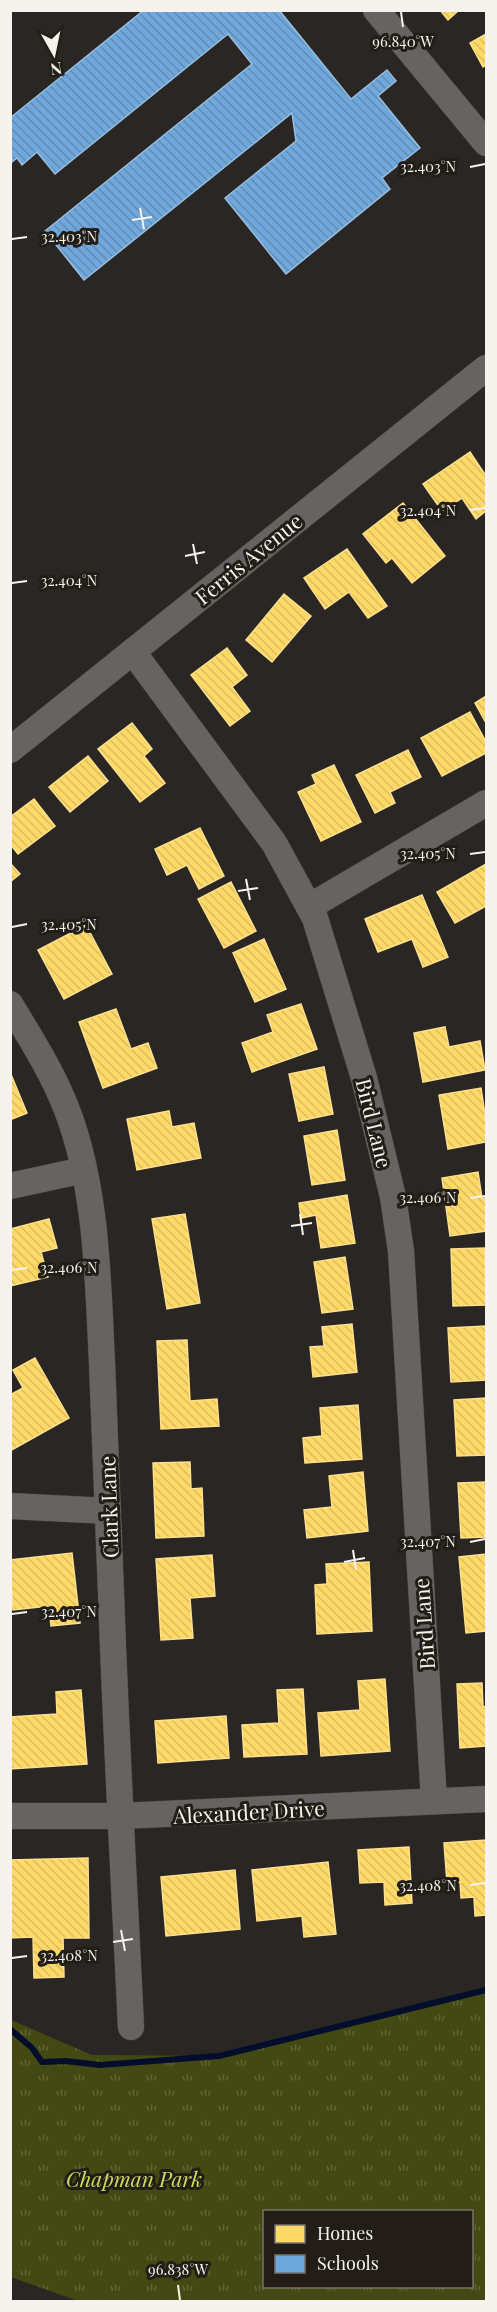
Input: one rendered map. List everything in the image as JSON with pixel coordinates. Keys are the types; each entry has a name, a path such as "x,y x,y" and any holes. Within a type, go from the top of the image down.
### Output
{"street":[{"path":"376,10 486,143"},
{"name":"Ferris Avenue","path":"10,750 486,368"},
{"name":"Bird Lane","path":"133,652 274,843 315,918 364,1078 393,1197 401,1251 434,1801"},
{"path":"309,907 486,803"},
{"name":"Clark Lane","path":"10,1004 45,1062 67,1110 84,1170 94,1236 98,1281 131,2027"},
{"path":"10,1186 84,1170"},
{"path":"10,1506 108,1511"},
{"name":"Alexander Drive","path":"10,1816 120,1816 486,1799"}],"green space":[{"name":"Chapman Park","path":"486,1990 486,2301 78,2301 11,2277 11,2020 92,2055 219,2056"}],"building: Homes":[{"path":"440,10 459,10 448,20"},
{"path":"486,34 486,65 483,67 470,43"},
{"path":"470,452 486,476 486,511 476,519 462,498 442,511 423,484"},
{"path":"403,503 445,556 412,583 392,558 386,563 363,534"},
{"path":"347,549 387,606 368,618 349,592 325,609 304,578"},
{"path":"284,594 311,616 272,662 246,640"},
{"path":"227,648 247,675 232,687 250,711 230,726 191,675"},
{"path":"486,696 486,723 475,703"},
{"path":"470,712 486,742 486,753 442,776 421,738"},
{"path":"132,723 152,749 144,756 165,783 140,802 98,749"},
{"path":"408,750 421,777 390,792 395,803 375,813 356,775"},
{"path":"88,756 108,781 70,812 49,787"},
{"path":"334,765 361,822 321,841 298,792 316,784 312,775"},
{"path":"34,799 55,826 18,854 10,844 10,817"},
{"path":"200,828 224,876 199,889 187,865 167,875 155,849"},
{"path":"10,863 20,874 10,882"},
{"path":"486,864 486,906 455,923 437,892"},
{"path":"231,882 256,931 224,948 198,899"},
{"path":"422,895 448,957 423,967 412,939 378,952 365,919"},
{"path":"86,925 112,974 64,999 38,950"},
{"path":"264,939 286,989 255,1002 233,953"},
{"path":"301,1004 317,1049 252,1072 242,1043 273,1032 267,1015"},
{"path":"116,1009 131,1049 148,1043 157,1068 103,1088 79,1022"},
{"path":"445,1027 449,1047 480,1041 485,1070 423,1082 414,1033"},
{"path":"324,1067 333,1114 299,1121 289,1074"},
{"path":"10,1072 27,1113 10,1120"},
{"path":"481,1088 486,1121 486,1142 448,1149 439,1095"},
{"path":"169,1111 172,1127 194,1123 201,1158 137,1170 127,1119"},
{"path":"337,1130 345,1180 312,1185 304,1136"},
{"path":"478,1172 482,1198 486,1198 486,1231 450,1236 442,1178"},
{"path":"347,1195 355,1243 321,1248 316,1215 301,1218 299,1203"},
{"path":"185,1214 200,1303 167,1309 152,1219"},
{"path":"49,1219 57,1248 41,1252 48,1277 10,1286 10,1229"},
{"path":"485,1248 486,1305 453,1306 451,1249"},
{"path":"345,1257 353,1309 322,1313 314,1262"},
{"path":"352,1324 357,1372 313,1377 310,1347 324,1346 322,1327"},
{"path":"486,1326 486,1380 451,1382 448,1328"},
{"path":"187,1340 190,1401 217,1399 219,1426 161,1429 157,1341"},
{"path":"35,1358 69,1418 10,1451 10,1395 23,1388 13,1370"},
{"path":"486,1398 486,1455 457,1456 454,1400"},
{"path":"358,1405 362,1459 305,1463 303,1438 322,1436 320,1408"},
{"path":"190,1462 191,1489 202,1488 204,1536 156,1538 153,1463"},
{"path":"363,1472 368,1531 307,1538 304,1510 332,1507 329,1476"},
{"path":"486,1482 486,1537 461,1538 458,1483"},
{"path":"72,1553 80,1623 51,1626 49,1606 13,1610 10,1560"},
{"path":"486,1554 486,1631 466,1633 459,1557"},
{"path":"212,1555 215,1596 190,1598 193,1638 161,1640 156,1559"},
{"path":"369,1562 372,1631 317,1634 315,1585 327,1584 326,1564"},
{"path":"385,1679 390,1751 321,1756 318,1713 360,1710 358,1681"},
{"path":"482,1683 483,1707 486,1706 486,1746 460,1748 457,1684"},
{"path":"303,1689 307,1754 244,1757 242,1725 279,1723 277,1690"},
{"path":"81,1690 87,1764 10,1769 10,1717 57,1714 56,1692"},
{"path":"226,1716 229,1758 158,1763 155,1721"},
{"path":"486,1840 486,1915 475,1916 474,1897 461,1898 460,1882 447,1883 444,1843"},
{"path":"409,1847 412,1903 385,1905 384,1882 360,1883 358,1850"},
{"path":"88,1858 89,1938 63,1938 64,1977 34,1978 33,1937 10,1938 10,1860"},
{"path":"328,1862 336,1934 304,1937 302,1916 257,1921 252,1870"},
{"path":"235,1870 240,1929 166,1936 161,1877"}],"building: Schools":[{"path":"144,10 279,10 351,99 387,70 396,81 378,96 420,148 382,178 390,189 286,274 225,198 296,141 292,113 84,280 45,231 252,64 228,34 55,174 37,152 22,165 17,158 12,162 10,118"}],"waterway":[{"path":"10,2029 32,2048 42,2062 66,2061 100,2065 219,2056 486,1990"}]}
